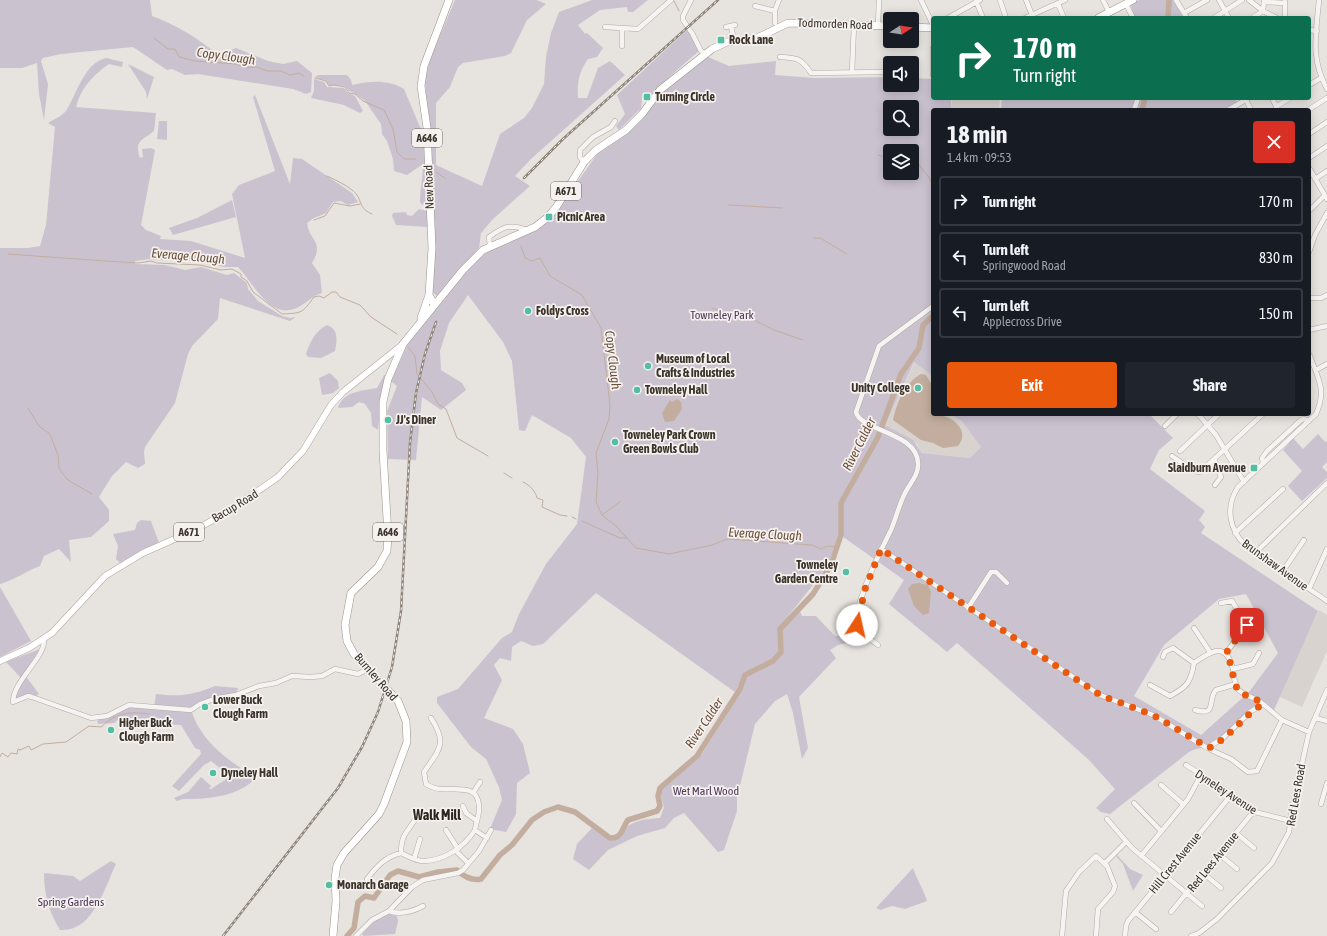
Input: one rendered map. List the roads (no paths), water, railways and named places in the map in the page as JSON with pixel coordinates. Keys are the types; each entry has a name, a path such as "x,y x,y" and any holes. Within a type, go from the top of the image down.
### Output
{"highway":[{"name":"New Road","path":"418,324 429,295 432,248 427,128 421,86 424,66 449,0"},
{"path":"1102,16 1133,0"},
{"name":"Todmorden Road","path":"418,324 463,270 483,250 528,230 548,217 557,206 584,162 596,150 626,130 642,114 660,90 705,54 722,44 757,38 788,23 883,26"},
{"path":"919,27 931,26"},
{"path":"429,295 434,304"},
{"name":"Burnley Road","path":"333,936 336,901 335,878 337,865 344,853 379,814 406,742 406,721 398,701 354,654 347,641 346,618 351,593 378,567 387,551 388,535 383,451 383,402 388,379 403,344 418,324"}],"main road":[{"name":"Bacup Road","path":"0,661 44,640 68,618 94,586 105,576 144,552 195,530 218,517 249,499 278,477 303,451 332,405 343,392 403,344"}],"street":[{"path":"605,28 640,28 671,0"},
{"path":"691,0 683,16 683,20 692,33 701,51 705,54"},
{"path":"775,23 775,11 779,0"},
{"path":"878,26 879,0"},
{"path":"921,0 931,22"},
{"path":"1000,0 1005,16"},
{"path":"1026,0 1032,15 1065,0"},
{"path":"1103,0 1109,12"},
{"path":"1176,0 1186,16"},
{"path":"1184,13 1207,0"},
{"path":"1219,0 1228,16"},
{"path":"1217,16 1242,0"},
{"path":"1249,0 1263,11 1273,16"},
{"path":"1319,0 1315,57 1321,78 1327,89"},
{"path":"952,16 978,1 982,16"},
{"path":"1263,11 1264,1 1285,2 1285,16"},
{"path":"1058,4 1063,16"},
{"path":"1126,4 1132,16"},
{"path":"755,6 775,11"},
{"path":"1255,16 1263,11"},
{"path":"852,72 854,25"},
{"path":"726,27 733,26 734,41"},
{"path":"622,28 622,46"},
{"path":"1311,30 1317,31"},
{"path":"780,57 798,58 804,62 811,73 883,72"},
{"path":"1311,60 1315,57"},
{"path":"1311,85 1321,78"},
{"path":"1311,108 1327,98"},
{"path":"1231,108 1243,100"},
{"path":"1277,108 1287,100"},
{"path":"584,162 579,154 580,150 593,137 611,127 615,121"},
{"path":"1311,133 1327,122"},
{"path":"1311,157 1327,146"},
{"path":"1315,179 1327,171"},
{"path":"1311,172 1326,198 1311,209"},
{"path":"1311,246 1315,235 1327,214"},
{"name":"Todmorden Road","path":"490,246 489,237 503,227 520,227 528,230"},
{"path":"1311,298 1321,298 1327,296"},
{"path":"878,645 859,629 857,622 865,589 881,549 891,530 905,493 916,477 918,463 913,450 903,441 881,429 861,421 856,412 879,346 931,307"},
{"path":"1311,330 1327,326"},
{"name":"Brunshaw Avenue","path":"1311,359 1325,386 1326,396 1321,408 1233,494 1230,515 1235,533 1246,546 1327,601"},
{"path":"1311,369 1327,364"},
{"path":"1165,426 1175,416"},
{"path":"1200,416 1209,424 1225,448 1239,476 1244,482"},
{"path":"1180,451 1217,416"},
{"path":"1172,456 1197,472 1203,470 1261,416"},
{"path":"1214,459 1221,477 1215,485"},
{"path":"1256,552 1327,483"},
{"path":"1235,533 1283,489"},
{"path":"1283,571 1304,540"},
{"path":"881,549 1100,695 1153,715 1209,749 1231,759 1248,772 1257,771 1282,720"},
{"path":"1309,589 1327,549"},
{"path":"968,608 991,572 996,572 1006,583"},
{"path":"1221,604 1232,600 1247,625 1226,653"},
{"path":"1194,628 1210,652"},
{"path":"44,640 42,649 19,685 14,702 28,696 91,718 107,716 129,705 191,710 200,704 214,699 236,695 259,686 276,683 292,676 312,678 322,676 335,669 358,674 368,669"},
{"path":"1163,657 1165,652 1173,648 1194,663"},
{"path":"1170,696 1182,690 1192,678 1194,663 1210,652 1220,651 1226,653 1230,659 1236,684 1240,692 1263,704 1282,720 1310,732"},
{"path":"1233,669 1253,664 1260,653"},
{"path":"1195,710 1202,712 1208,711 1212,706 1214,692 1216,690 1236,684"},
{"path":"1150,685 1170,696"},
{"name":"Red Lees Road","path":"1192,936 1199,934 1217,919 1272,863 1289,832 1292,809 1310,732 1327,690"},
{"path":"1170,696 1170,702"},
{"path":"1209,749 1223,738 1250,712 1263,704"},
{"path":"367,879 381,863 391,856 401,853 424,862 450,855 457,850 474,830 480,808 479,802 473,793 464,788 443,790 426,784 424,772 439,752 441,742 438,730 430,718"},
{"path":"1316,718 1327,721"},
{"name":"Dyneley Avenue","path":"1186,765 1232,794 1254,811 1274,818 1291,821"},
{"path":"1142,856 1183,804 1201,775"},
{"path":"473,793 480,782"},
{"path":"1321,804 1327,783"},
{"path":"1161,785 1183,804"},
{"name":"Hill Crest Avenue","path":"1125,936 1126,924 1135,912 1232,794"},
{"path":"1134,803 1161,831"},
{"path":"463,806 466,813 477,821"},
{"name":"Red Lees Avenue","path":"1171,912 1254,811"},
{"path":"401,853 405,831 414,823 417,816"},
{"path":"1107,819 1126,842 1202,906"},
{"path":"446,830 457,850 468,863"},
{"path":"474,830 487,838"},
{"path":"356,936 372,920 389,911 412,887 423,880 458,873 463,870 487,838 491,830"},
{"path":"1236,833 1254,848"},
{"path":"414,859 420,839"},
{"path":"1105,863 1126,842"},
{"path":"1219,854 1237,869"},
{"path":"1062,936 1066,891 1080,872 1095,856 1098,856 1105,863 1115,890 1098,909 1096,936"},
{"path":"1204,873 1221,888"},
{"path":"389,911 396,913 407,912 423,906"},
{"path":"1135,912 1156,929"}],"waterway":[{"name":"River Calder","path":"1168,16 1169,0"},
{"path":"674,1 679,11"},
{"name":"Copy Clough","path":"154,38 168,49 175,49 179,57 195,61 236,64 246,68 256,67 268,71 281,71 290,75 299,73 304,76"},
{"name":"Copy Clough","path":"315,78 326,81 329,86 334,85 345,87 349,93 355,94 363,101 384,110 393,129 397,152 404,159 416,159"},
{"name":"River Calder","path":"1142,108 1144,100"},
{"path":"878,155 883,156"},
{"path":"919,165 931,181"},
{"name":"Copy Clough","path":"436,172 446,179"},
{"path":"327,176 356,193 364,209 372,214"},
{"path":"314,220 325,216 334,203 350,206 360,204"},
{"path":"728,205 782,208"},
{"path":"814,238 820,238 847,254"},
{"name":"Copy Clough","path":"521,246 525,258 532,261 540,258 550,276 582,295 601,328 610,405 609,419 596,453 598,473 596,502 602,515"},
{"name":"Everage Clough","path":"8,254 138,263 151,261 157,263 200,265 221,270 232,269 241,274 241,277 247,281 253,292 282,314 301,311 314,297 319,296 324,298 332,292 336,292 340,297 360,305 371,317 397,334"},
{"path":"712,308 719,311 748,317 774,330 803,340"},
{"name":"River Calder","path":"347,936 354,928 358,902 365,896 374,898 390,875 398,871 419,877 438,872 457,870 468,878 481,879 500,855 512,845 532,820 544,812 558,807 575,812 610,838 614,838 619,835 628,820 657,811 660,806 658,796 660,788 697,756 740,689 745,675 773,661 781,652 780,629 813,594 831,565 841,535 841,503 878,437 901,374 919,348 923,325 931,318"},
{"path":"408,347 415,356 417,374 432,392 438,404 446,409 457,438 488,456"},
{"path":"28,408 39,426 50,434 58,455 59,468 63,474 68,480 92,494"},
{"name":"Everage Clough","path":"504,473 512,478"},
{"path":"523,482 532,489 537,498 543,500 542,507 560,515 567,516"},
{"name":"Everage Clough","path":"621,501 602,515 616,526 636,548 669,554 712,545 727,539 812,545 821,549 827,546 837,547"},
{"path":"572,517 576,519"},
{"path":"582,521 620,538 626,538"},
{"path":"0,757 2,753 8,757 11,753 17,754 18,749 20,750 29,746 31,750 43,744 66,742 89,726 101,727 113,718 123,714 149,714"}],"railway":[{"path":"524,178 563,139 718,0"},
{"path":"223,936 338,788 362,747 378,712 392,667 401,611 410,443 416,393 425,354 436,322"}],"place":[{"name":"Rock Lane","path":"721,40"},
{"name":"Turning Circle","path":"647,97"},
{"name":"Picnic Area","path":"549,217"},
{"name":"Foldys Cross","path":"528,311"},
{"name":"Museum of Local Crafts & Industries","path":"648,366"},
{"name":"Unity College","path":"918,388"},
{"name":"Towneley Hall","path":"637,390"},
{"name":"JJ's Diner","path":"388,420"},
{"name":"Towneley Park Crown Green Bowls Club","path":"615,442"},
{"name":"Slaidburn Avenue","path":"1254,468"},
{"name":"Towneley Garden Centre","path":"846,572"},
{"name":"Lower Buck Clough Farm","path":"205,707"},
{"name":"Higher Buck Clough Farm","path":"111,730"},
{"name":"Dyneley Hall","path":"213,773"},
{"name":"Monarch Garage","path":"329,885"}],"district":[{"name":"Walk Mill","path":"437,815"}],"park label":[{"name":"Towneley Park","path":"722,315"},
{"name":"Wet Marl Wood","path":"706,791"},
{"name":"Spring Gardens","path":"71,902"}]}
